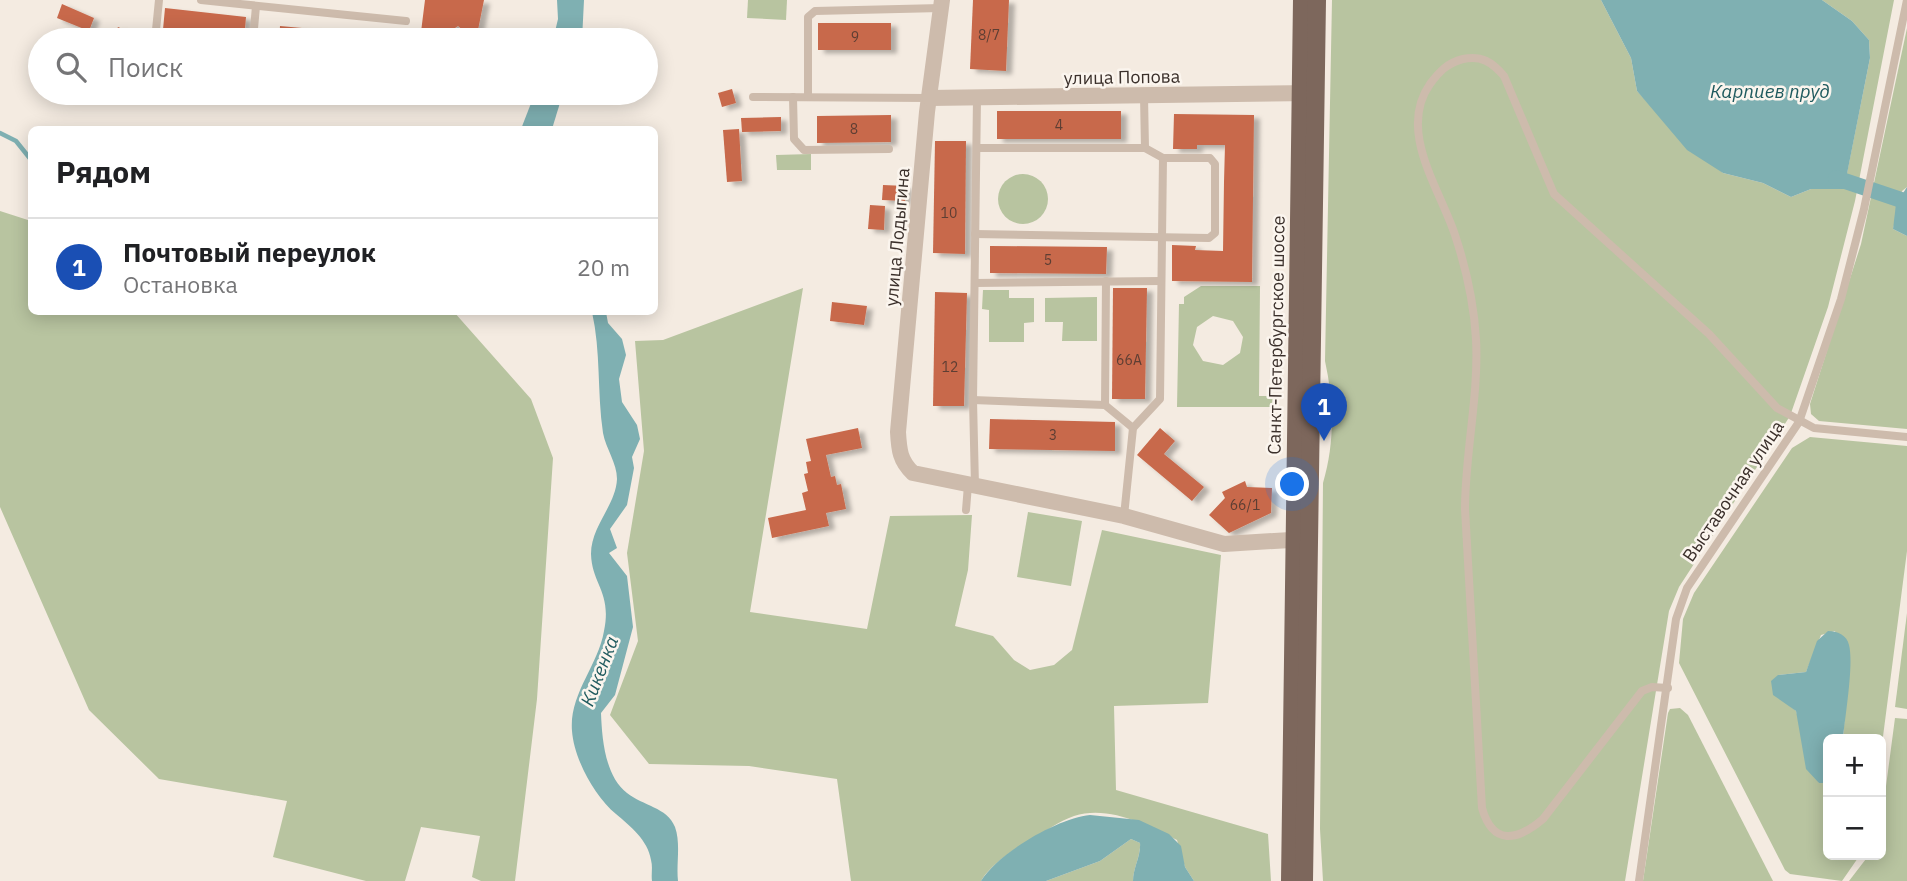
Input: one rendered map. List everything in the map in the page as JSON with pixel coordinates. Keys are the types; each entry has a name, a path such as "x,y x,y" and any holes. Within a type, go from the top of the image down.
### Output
{"main road":[{"name":"Санкт-Петербургское шоссе","path":"1290,881 1301,539 1308,93 1302,0"},
{"name":"Санкт-Петербургское шоссе","path":"1308,93 1317,0"},
{"name":"Санкт-Петербургское шоссе","path":"1301,539 1304,881"}],"street":[{"name":"улица Лодыгина","path":"941,4 898,452 904,465 913,473 972,485"},
{"name":"улица Попова","path":"930,98 1308,93"},
{"path":"972,485 1124,516 1224,544 1301,539"}],"lane":[{"path":"156,28 159,0"},
{"path":"201,0 405,21"},
{"name":"Выставочная улица","path":"1639,881 1676,619 1687,587 1799,422 1841,299 1864,209 1907,0"},
{"path":"808,97 808,18 815,11 941,4"},
{"path":"254,28 256,6"},
{"path":"1668,688 1652,687 1642,691 1543,819 1527,832 1513,836 1498,834 1486,825 1482,808 1465,509 1465,468 1476,341 1465,268 1421,149 1418,128 1419,107 1437,74 1449,64 1465,58 1479,58 1493,63 1504,76 1555,194 1709,334 1777,408 1814,428 1907,437"},
{"path":"1144,96 1145,148"},
{"path":"753,97 930,98"},
{"path":"793,97 794,139 804,150 889,149"},
{"path":"966,510 972,485 977,98"},
{"path":"975,234 1209,238 1215,233 1215,164 1210,158 1163,158 1145,148 977,148"},
{"path":"1124,516 1133,428 1160,399 1163,158"},
{"path":"1105,405 1106,281"},
{"path":"975,283 1161,281"},
{"path":"973,400 1105,405 1133,428"}],"green space":[{"path":"748,0 787,0 786,20 747,18"},
{"path":"1332,0 1601,0 1631,58 1637,91 1661,117 1723,173 1763,183 1791,197 1811,189 1844,188 1870,58 1869,40 1852,21 1822,0 1894,0 1855,201 1828,307 1790,416 1679,587 1669,611 1625,881 1323,881 1320,829 1323,483 1330,452 1332,422 1325,361"},
{"path":"1907,28 1907,187 1902,191 1893,229 1907,236 1907,429 1819,421 1811,414 1810,404 1861,244"},
{"path":"811,154 811,170 777,170 776,155"},
{"path":"1023,174 1040,182 1048,199 1040,216 1023,224 1006,216 998,199 1006,182"},
{"path":"0,211 28,220 28,315 457,315 531,399 553,458 537,699 515,881 481,881 472,877 480,836 421,827 405,881 366,881 273,857 287,801 159,779 89,710 0,507"},
{"path":"1201,286 1260,286 1259,396 1273,396 1272,407 1177,407 1179,304 1184,304 1184,297","holes":["1213,316 1233,321 1243,337 1240,353 1223,365 1203,361 1193,345 1197,327"]},
{"path":"803,288 750,612 867,629 890,516 972,515 968,570 955,626 993,636 1014,660 1030,670 1054,665 1072,650 1102,530 1221,555 1208,703 1114,706 1116,790 1268,834 1271,881 1194,881 1185,867 1177,840 1127,818 1087,813 1057,824 1017,848 990,869 981,881 851,881 837,779 749,766 649,764 610,715 638,641 627,553 644,451 635,341 663,340"},
{"path":"983,290 1009,290 1009,298 1034,298 1034,322 1024,323 1024,342 989,342 989,310 982,309"},
{"path":"1097,297 1097,341 1062,341 1063,322 1045,322 1045,298"},
{"path":"1810,437 1907,446 1907,551 1883,734 1843,734 1848,676 1835,631 1821,635 1806,672 1778,675 1788,704 1796,711 1819,783 1823,783 1823,860 1857,860 1842,881 1790,874 1785,870 1679,663 1683,619 1694,593 1792,448"},
{"path":"1028,512 1082,521 1071,586 1017,577"},
{"path":"1907,613 1907,709 1895,707"},
{"path":"1680,708 1688,715 1773,881 1643,881 1668,713 1670,709"},
{"path":"1895,718 1907,719 1907,881 1849,881 1865,860 1886,860 1886,786"},
{"path":"1131,839 1140,843 1133,881 1046,881 1100,861"}],"water":[{"path":"557,0 584,0 583,28 556,28"},
{"name":"Карпиев пруд","path":"1601,0 1822,0 1852,21 1869,40 1870,58 1844,189 1811,189 1791,197 1763,183 1723,173 1687,150 1637,91 1631,58"},
{"path":"530,105 559,105 553,126 522,126"},
{"path":"1907,187 1907,236 1893,229 1896,204"},
{"path":"592,315 607,315 608,323 622,339 626,355 619,379 622,402 637,425 640,439 632,457 634,468 627,505 610,529 617,548 609,553 627,576 633,627 615,695 601,713 604,745 609,767 620,786 633,797 666,815 675,827 678,840 678,881 652,881 652,863 646,846 593,788 581,765 572,731 572,718 579,692 601,644 604,631 604,598 592,565 591,554 595,534 613,498 617,479 603,433"},
{"path":"1828,631 1841,634 1848,642 1850,654 1844,734 1823,734 1823,783 1819,783 1806,769 1796,711 1773,695 1771,681 1778,675 1806,672 1817,641"},
{"path":"1090,815 1139,820 1169,834 1181,846 1185,867 1194,881 1133,881 1140,843 1131,839 1100,861 1046,881 981,881 1001,859 1030,839 1062,823"}],"building":[{"path":"425,0 484,0 478,28 422,28"},
{"path":"973,0 1009,0 1006,71 970,69"},
{"path":"62,4 94,18 90,28 82,28 57,18"},
{"path":"165,8 246,17 245,28 163,28"},
{"path":"818,23 891,23 891,50 818,50"},
{"path":"732,89 736,103 722,107 718,93"},
{"path":"997,111 1121,111 1121,139 997,139"},
{"path":"1174,114 1254,115 1252,282 1172,281 1172,245 1196,246 1195,250 1223,251 1225,145 1197,145 1197,149 1173,149"},
{"path":"891,115 891,142 817,143 817,116"},
{"path":"781,117 781,131 742,132 741,118"},
{"path":"739,129 742,181 727,182 723,130"},
{"path":"935,141 966,141 965,254 933,253"},
{"path":"883,185 906,186 905,201 882,200"},
{"path":"870,205 885,206 884,230 868,229"},
{"path":"990,246 1107,247 1106,274 990,273"},
{"path":"1113,288 1147,288 1145,399 1112,399"},
{"path":"935,292 967,293 964,406 933,406"},
{"path":"832,302 867,306 864,325 830,321"},
{"path":"990,419 1115,422 1115,451 989,449"},
{"path":"858,428 862,448 826,455 831,477 835,476 837,485 841,484 846,509 826,513 829,526 772,538 768,518 806,510 802,493 808,491 804,474 808,473 806,462 811,461 806,439"},
{"path":"1160,428 1175,441 1164,454 1204,487 1192,501 1137,455"},
{"path":"1245,481 1247,487 1272,488 1271,513 1229,533 1209,515 1225,498 1222,492"}],"waterway":[{"name":"Кикенка","path":"0,133 16,141 28,156"},
{"path":"1836,178 1907,202"}],"place":[{"name":"Почтовый переулок","path":"1324,441"}]}
